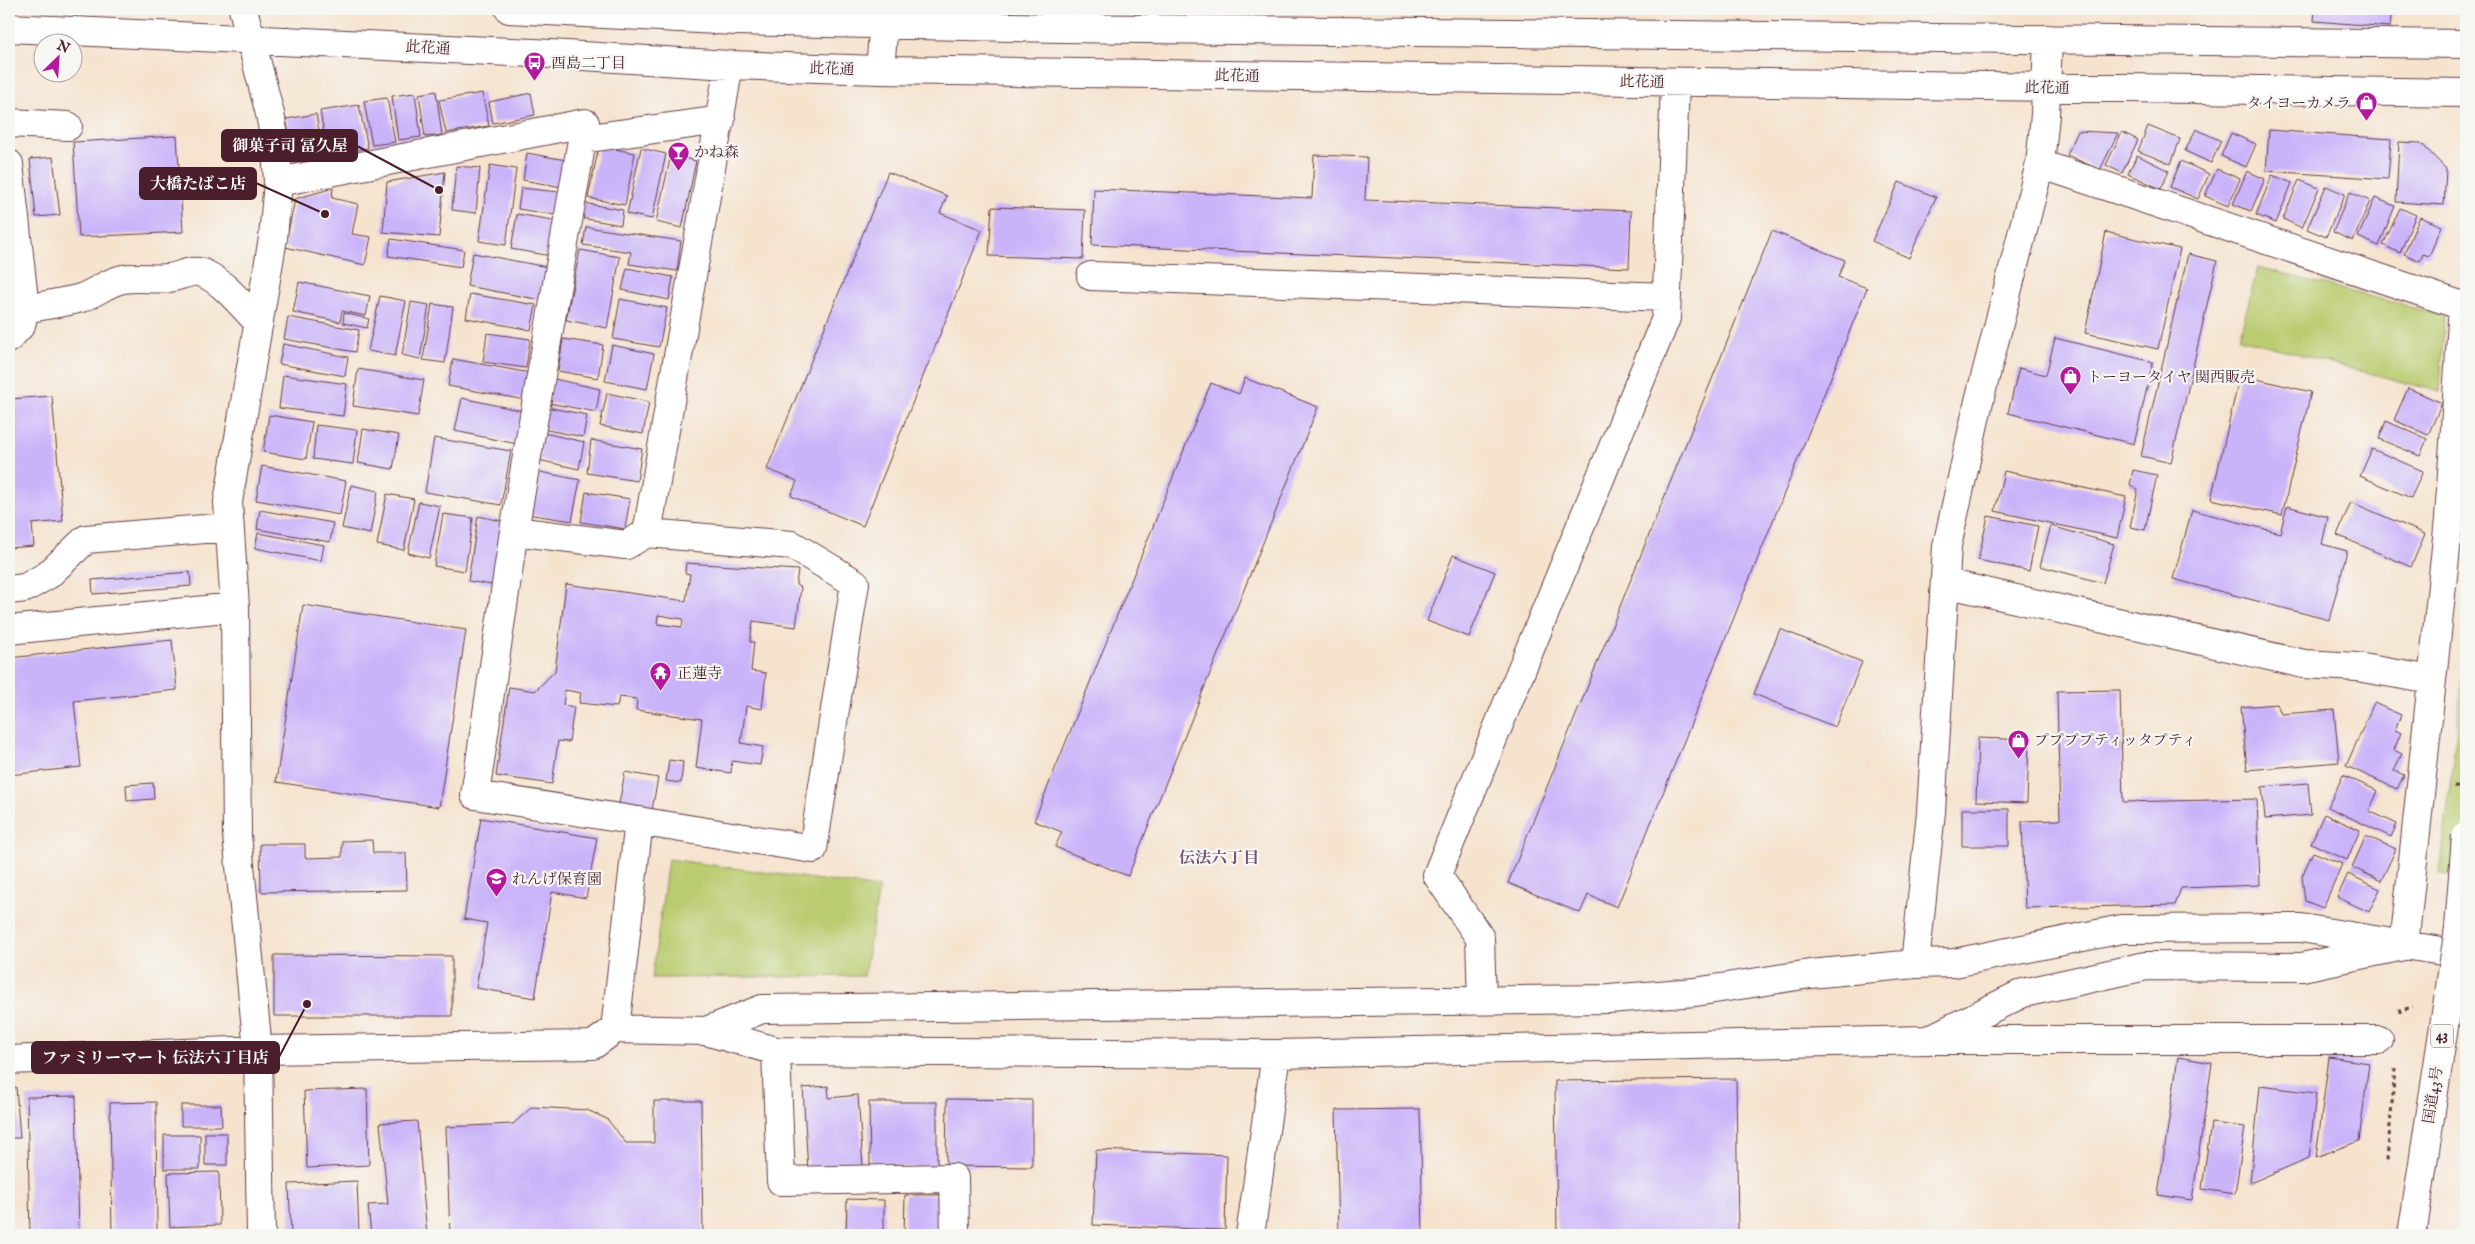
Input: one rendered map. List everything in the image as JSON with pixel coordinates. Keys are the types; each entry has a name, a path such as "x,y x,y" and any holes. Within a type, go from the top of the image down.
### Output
{"main road":[{"path":"243,9 249,40 270,114 276,146 278,182 273,238 228,502 228,527 235,607 237,835 258,1050 261,1235"},
{"path":"509,9 736,21 884,16 1062,28 2466,44"},
{"path":"880,70 884,16"},
{"name":"此花通","path":"9,28 534,53 729,65 880,70 2466,93"},
{"path":"1916,964 1931,812 1947,546 1979,401 2040,164 2048,39"},
{"path":"647,533 721,120 729,65"},
{"path":"1482,1000 1480,938 1437,875 1666,318 1675,83"},
{"path":"582,139 721,120"},
{"path":"9,123 68,126"},
{"path":"278,182 585,123 514,531 475,795 813,849 856,584 792,545 647,533 626,545 514,531"},
{"path":"9,164 25,309 21,325 9,338"},
{"path":"2040,164 2464,306 2449,519 2404,946"},
{"path":"25,309 83,297 106,284 121,279 132,277 157,280 176,277 191,271 203,273 215,280 258,323"},
{"path":"1091,276 1667,297"},
{"path":"9,590 25,588 48,575 86,539 228,527"},
{"path":"1944,583 2304,664 2357,667 2432,680"},
{"path":"9,630 235,607"},
{"path":"615,1029 639,821"},
{"name":"国道43号","path":"2412,1235 2459,928 2466,836"},
{"path":"706,1031 762,1009 1609,999 1685,993 1810,974 1916,964 1954,963 2122,929 2301,928 2466,955"},
{"path":"1928,1040 2023,993 2146,966 2302,967 2404,946"},
{"path":"9,1060 258,1050 594,1045 615,1029 706,1031 776,1051 1276,1054 1928,1040 2379,1040"},
{"path":"776,1051 781,1181 954,1178 955,1235"},
{"path":"1250,1235 1276,1054"}],"green space":[{"path":"2258,267 2444,316 2440,392 2239,338"},
{"path":"2464,664 2466,664 2466,877 2440,874"},
{"path":"668,859 879,888 864,976 652,978"}],"building":[{"path":"2315,9 2392,9 2390,27 2314,21"},
{"path":"436,91 442,135 425,137 419,94"},
{"path":"415,93 421,137 398,140 392,96"},
{"path":"482,93 489,126 446,133 439,100"},
{"path":"531,93 535,115 493,123 489,102"},
{"path":"387,98 395,142 372,145 364,101"},
{"path":"359,105 368,148 328,155 320,111"},
{"path":"316,114 324,159 295,165 286,119"},
{"path":"2148,126 2180,139 2171,164 2138,151"},
{"path":"2196,129 2221,141 2211,163 2185,151"},
{"path":"2269,130 2391,139 2388,179 2266,171"},
{"path":"2078,131 2118,133 2100,170 2067,155"},
{"path":"2122,132 2138,140 2122,173 2106,165"},
{"path":"2231,133 2256,144 2246,167 2221,156"},
{"path":"177,136 183,232 79,237 73,142"},
{"path":"2399,142 2421,143 2446,169 2444,205 2396,202"},
{"path":"599,146 635,153 625,205 588,198"},
{"path":"641,148 666,154 652,219 627,214"},
{"path":"527,153 566,160 562,187 523,180"},
{"path":"671,155 696,161 682,228 656,222"},
{"path":"1314,155 1367,157 1365,200 1631,211 1629,268 1092,245 1094,189 1312,198"},
{"path":"2137,155 2169,171 2161,189 2128,174"},
{"path":"53,157 60,215 36,217 30,159"},
{"path":"2181,161 2209,174 2198,199 2170,187"},
{"path":"490,165 516,169 506,245 479,241"},
{"path":"456,166 480,168 476,213 452,210"},
{"path":"2217,169 2240,179 2228,206 2205,196"},
{"path":"2247,171 2265,179 2251,211 2233,204"},
{"path":"445,172 439,237 383,232 387,182"},
{"path":"888,172 947,196 940,213 982,230 863,526 791,496 797,481 767,469"},
{"path":"2272,175 2292,183 2276,223 2256,215"},
{"path":"2299,180 2319,188 2302,228 2283,219"},
{"path":"1899,182 1936,197 1909,258 1872,241"},
{"path":"2326,186 2345,194 2326,237 2307,229"},
{"path":"333,188 332,198 358,204 352,234 371,237 365,265 285,247 295,199"},
{"path":"521,188 559,192 556,215 518,209"},
{"path":"2350,192 2370,201 2353,241 2333,232"},
{"path":"2375,198 2395,206 2379,246 2358,237"},
{"path":"583,203 623,210 621,225 581,218"},
{"path":"992,207 1085,210 1083,259 989,256"},
{"path":"2400,208 2416,215 2400,253 2383,245"},
{"path":"517,214 558,221 552,256 511,249"},
{"path":"2420,217 2442,226 2429,256 2423,254 2420,261 2404,254"},
{"path":"586,227 681,241 677,271 629,264 631,252 583,245"},
{"path":"1772,231 1845,260 1838,277 1867,288 1617,907 1588,895 1580,913 1508,883"},
{"path":"2106,232 2180,249 2158,349 2085,333"},
{"path":"391,239 464,250 461,267 388,256"},
{"path":"580,250 620,257 607,328 566,320"},
{"path":"473,253 547,267 541,300 467,286"},
{"path":"2188,254 2217,261 2171,463 2141,456"},
{"path":"627,268 673,277 669,300 622,290"},
{"path":"299,282 370,296 366,316 342,311 340,322 293,312"},
{"path":"470,294 536,305 531,330 466,318"},
{"path":"380,296 406,301 395,356 368,351"},
{"path":"620,299 667,308 659,347 613,339"},
{"path":"411,302 429,305 420,359 402,355"},
{"path":"432,304 453,307 445,363 423,360"},
{"path":"344,313 369,319 367,328 343,323"},
{"path":"288,317 359,330 355,352 284,339"},
{"path":"487,333 530,339 526,368 483,362"},
{"path":"2055,338 2153,362 2134,444 2008,413 2019,368 2046,375"},
{"path":"563,339 603,345 598,378 558,371"},
{"path":"283,344 348,357 345,376 279,364"},
{"path":"612,345 654,354 647,389 605,381"},
{"path":"453,359 530,373 525,400 448,386"},
{"path":"358,369 424,380 418,416 353,406"},
{"path":"283,375 347,384 343,416 279,408"},
{"path":"2240,375 2311,392 2282,515 2211,499"},
{"path":"1245,378 1318,407 1128,876 1055,847 1062,832 1034,821 1211,383 1239,394"},
{"path":"554,379 600,389 596,412 549,403"},
{"path":"2408,388 2442,403 2428,435 2394,420"},
{"path":"607,393 649,402 643,434 600,426"},
{"path":"52,396 63,521 32,524 34,546 9,548 9,399"},
{"path":"462,398 523,411 517,444 455,431"},
{"path":"546,407 587,415 583,437 542,429"},
{"path":"269,415 312,422 306,459 263,452"},
{"path":"2386,421 2427,439 2420,456 2379,439"},
{"path":"316,425 357,430 353,464 313,459"},
{"path":"363,429 399,435 393,469 358,463"},
{"path":"544,433 584,442 579,469 538,460"},
{"path":"434,438 511,451 501,505 425,492"},
{"path":"591,440 642,449 637,481 587,473"},
{"path":"2372,449 2423,471 2411,498 2360,476"},
{"path":"262,466 346,481 340,515 256,500"},
{"path":"2133,470 2157,475 2145,530 2130,527 2138,490 2130,485"},
{"path":"535,471 580,480 572,521 527,514"},
{"path":"2004,471 2126,497 2117,538 1995,511"},
{"path":"351,485 378,491 370,534 342,528"},
{"path":"586,492 630,499 625,529 581,522"},
{"path":"387,494 414,499 404,550 377,545"},
{"path":"419,502 440,506 429,558 408,553"},
{"path":"2351,502 2425,534 2411,567 2337,535"},
{"path":"2287,506 2328,517 2322,544 2347,551 2329,620 2173,579 2192,510 2280,533"},
{"path":"260,510 333,523 330,542 257,529"},
{"path":"443,514 473,518 465,571 434,566"},
{"path":"478,516 502,521 492,585 468,581"},
{"path":"1988,516 2038,526 2029,571 1978,560"},
{"path":"2051,526 2114,544 2103,583 2040,566"},
{"path":"258,533 324,545 321,561 255,548"},
{"path":"1453,555 1495,572 1469,637 1427,621"},
{"path":"686,563 798,570 796,585 801,587 796,627 753,621 750,642 754,642 751,671 766,673 762,709 746,706 741,743 763,747 760,765 732,761 731,773 696,768 702,719 636,710 637,699 619,697 617,707 579,703 581,693 565,690 563,705 574,707 569,742 558,741 552,784 496,776 509,687 535,691 555,671 566,584 686,601 690,574 685,573","holes":["658,615 683,619 682,627 657,624"]},
{"path":"190,572 191,586 93,594 92,580"},
{"path":"303,605 466,630 439,807 276,782"},
{"path":"1780,629 1862,662 1835,727 1754,694"},
{"path":"172,640 177,690 74,701 81,767 9,775 9,658"},
{"path":"2120,690 2123,802 2257,799 2260,885 2181,888 2175,905 2025,908 2022,821 2060,820 2057,691"},
{"path":"2374,703 2401,715 2395,730 2401,733 2394,750 2402,754 2394,771 2404,775 2397,789 2346,766"},
{"path":"2277,704 2281,714 2334,710 2339,762 2247,770 2241,707"},
{"path":"1978,738 2029,740 2027,803 1976,801"},
{"path":"669,760 683,762 681,783 666,781"},
{"path":"625,772 658,778 652,810 619,804"},
{"path":"2343,775 2378,791 2369,811 2397,824 2391,837 2328,807"},
{"path":"153,783 154,799 127,801 126,785"},
{"path":"2308,783 2311,815 2265,819 2262,787"},
{"path":"1962,809 2009,809 2009,846 1962,846"},
{"path":"2324,814 2360,830 2347,860 2311,843"},
{"path":"481,818 597,838 586,898 552,892 535,998 476,988 487,923 464,919"},
{"path":"2366,836 2396,849 2381,881 2352,867"},
{"path":"372,840 373,853 406,853 407,890 261,892 260,844 305,844 305,858 342,857 342,841"},
{"path":"2313,852 2342,864 2323,908 2305,901 2302,876"},
{"path":"2348,874 2380,889 2369,912 2337,897"},
{"path":"274,955 452,956 452,1016 274,1016"},
{"path":"2178,1057 2212,1063 2192,1200 2158,1195"},
{"path":"2329,1057 2369,1063 2359,1141 2316,1157"},
{"path":"1736,1079 1738,1235 1557,1235 1555,1081"},
{"path":"828,1086 829,1098 858,1095 863,1168 808,1171 803,1088"},
{"path":"2260,1086 2316,1093 2309,1158 2250,1183"},
{"path":"9,1087 16,1087 20,1138 9,1138"},
{"path":"367,1089 369,1165 307,1168 304,1091"},
{"path":"76,1096 79,1235 30,1235 27,1097"},
{"path":"947,1099 1032,1100 1032,1167 946,1166"},
{"path":"654,1101 701,1101 703,1235 450,1235 446,1127 513,1124 532,1107 587,1110 607,1119 626,1143 654,1143"},
{"path":"156,1102 157,1235 112,1235 110,1103"},
{"path":"869,1102 937,1102 937,1167 870,1167"},
{"path":"181,1105 221,1105 222,1126 181,1126"},
{"path":"1420,1109 1423,1235 1339,1235 1336,1110"},
{"path":"417,1121 427,1235 371,1235 368,1205 388,1204 380,1123"},
{"path":"2211,1123 2245,1127 2235,1194 2202,1189"},
{"path":"205,1133 227,1133 227,1165 205,1165"},
{"path":"164,1135 200,1135 200,1169 164,1169"},
{"path":"1096,1150 1227,1155 1225,1230 1093,1225"},
{"path":"219,1172 220,1225 170,1227 168,1173"},
{"path":"357,1181 359,1235 291,1235 289,1184"},
{"path":"905,1195 949,1195 948,1235 904,1235"},
{"path":"847,1199 884,1200 884,1235 846,1235"}],"place":[{"name":"酉島二丁目","path":"535,82"},
{"name":"タイヨーカメラ","path":"2367,122"},
{"name":"かね森","path":"678,171"},
{"name":"御菓子司 冨久屋","path":"439,190"},
{"name":"大橋たばこ店","path":"325,214"},
{"name":"トーヨータイヤ 関西販売","path":"2071,396"},
{"name":"正蓮寺","path":"661,692"},
{"name":"ププププティッタプティ","path":"2018,759"},
{"name":"れんげ保育園","path":"496,898"},
{"name":"ファミリーマート 伝法六丁目店","path":"307,1004"}],"district":[{"name":"伝法六丁目","path":"1219,859"}]}
